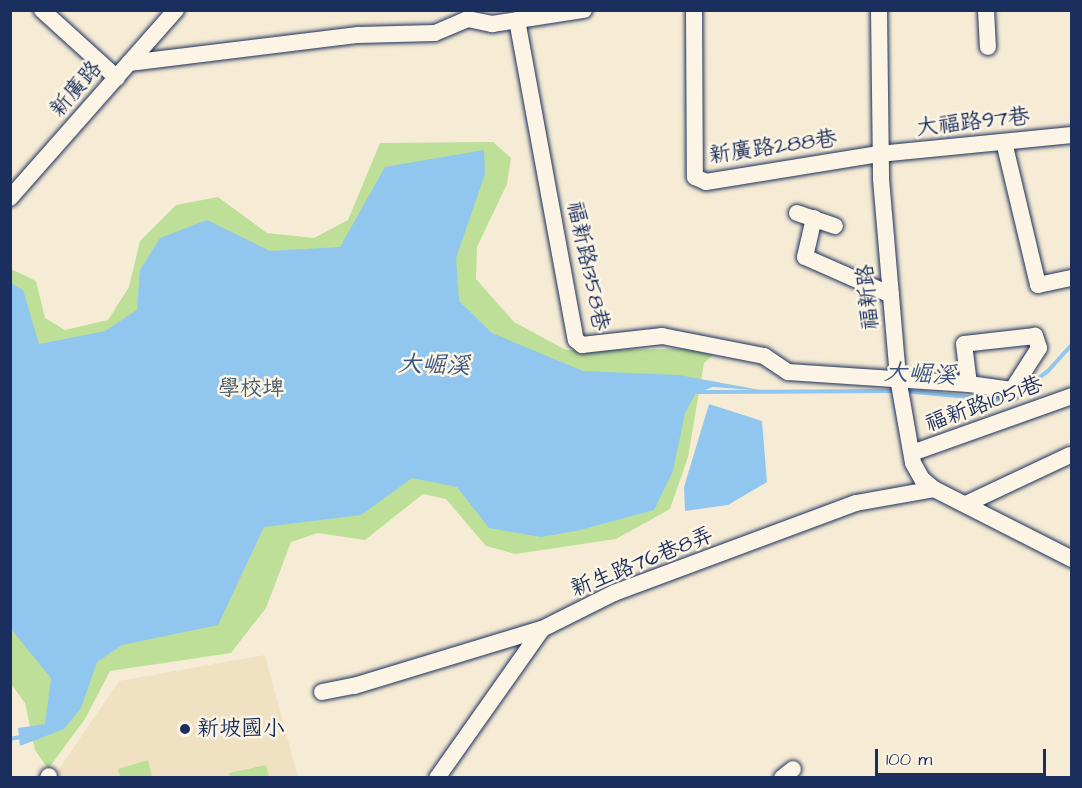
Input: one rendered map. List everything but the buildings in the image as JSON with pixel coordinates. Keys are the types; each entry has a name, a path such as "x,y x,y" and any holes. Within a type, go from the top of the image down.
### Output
{"street":[{"path":"42,10 117,78"},
{"name":"新廣路","path":"10,198 176,10"},
{"path":"129,63 358,34 435,33 468,19 492,24 584,10"},
{"name":"新廣路288巷","path":"694,10 695,177 706,182 879,154"},
{"name":"福新路","path":"879,10 879,154 898,378 912,453 922,479 934,489 1071,559"},
{"path":"986,10 988,47"},
{"name":"福新路1358巷","path":"517,20 576,340 582,345 662,336 764,356 788,372 898,378 1012,390 1039,348 1035,336 964,344 969,384"},
{"name":"大福路97巷","path":"879,154 1071,135"},
{"path":"1004,142 1038,285 1071,278"},
{"path":"797,213 835,226"},
{"path":"814,218 805,257 891,295"},
{"name":"福新路1051巷","path":"912,453 1071,396"},
{"path":"966,504 1071,455"},
{"name":"新生路76巷8弄","path":"437,777 542,629 614,593 856,503 934,489"},
{"path":"322,692 354,686 542,629"}],"shaded area":[{"name":"新坡國小","path":"265,655 298,777 53,778 119,681"}],"green space":[{"name":"學校埤","path":"493,142 511,158 507,184 477,247 476,279 514,322 566,350 686,349 713,355 704,363 688,457 670,509 616,539 515,554 486,546 446,499 423,494 365,540 318,533 291,542 266,608 231,653 110,671 85,719 48,769 35,750 25,703 11,684 11,269 36,281 45,318 65,330 108,320 129,287 140,241 176,205 218,197 267,233 314,238 348,220 380,143"},
{"path":"148,760 152,777 120,777 118,769"},
{"path":"266,765 269,777 230,777 229,773"}],"water":[{"name":"學校埤","path":"484,150 485,174 456,258 459,301 492,333 583,371 679,375 766,391 713,387 696,393 685,413 673,471 654,510 576,531 541,537 489,528 457,487 412,478 361,515 264,527 218,625 122,645 97,662 81,708 64,729 20,746 18,728 45,724 51,678 11,629 11,283 23,290 39,344 105,331 137,310 140,270 160,238 207,220 270,251 340,247 385,167"},
{"path":"709,404 762,421 767,482 728,505 685,511 684,487"}],"waterway":[{"name":"大崛溪","path":"904,391 1009,401 1048,371 1072,344"},
{"name":"大崛溪","path":"697,392 896,391"},
{"name":"大崛溪","path":"10,739 21,737"}],"place":[{"name":"新坡國小","path":"185,729"}]}
